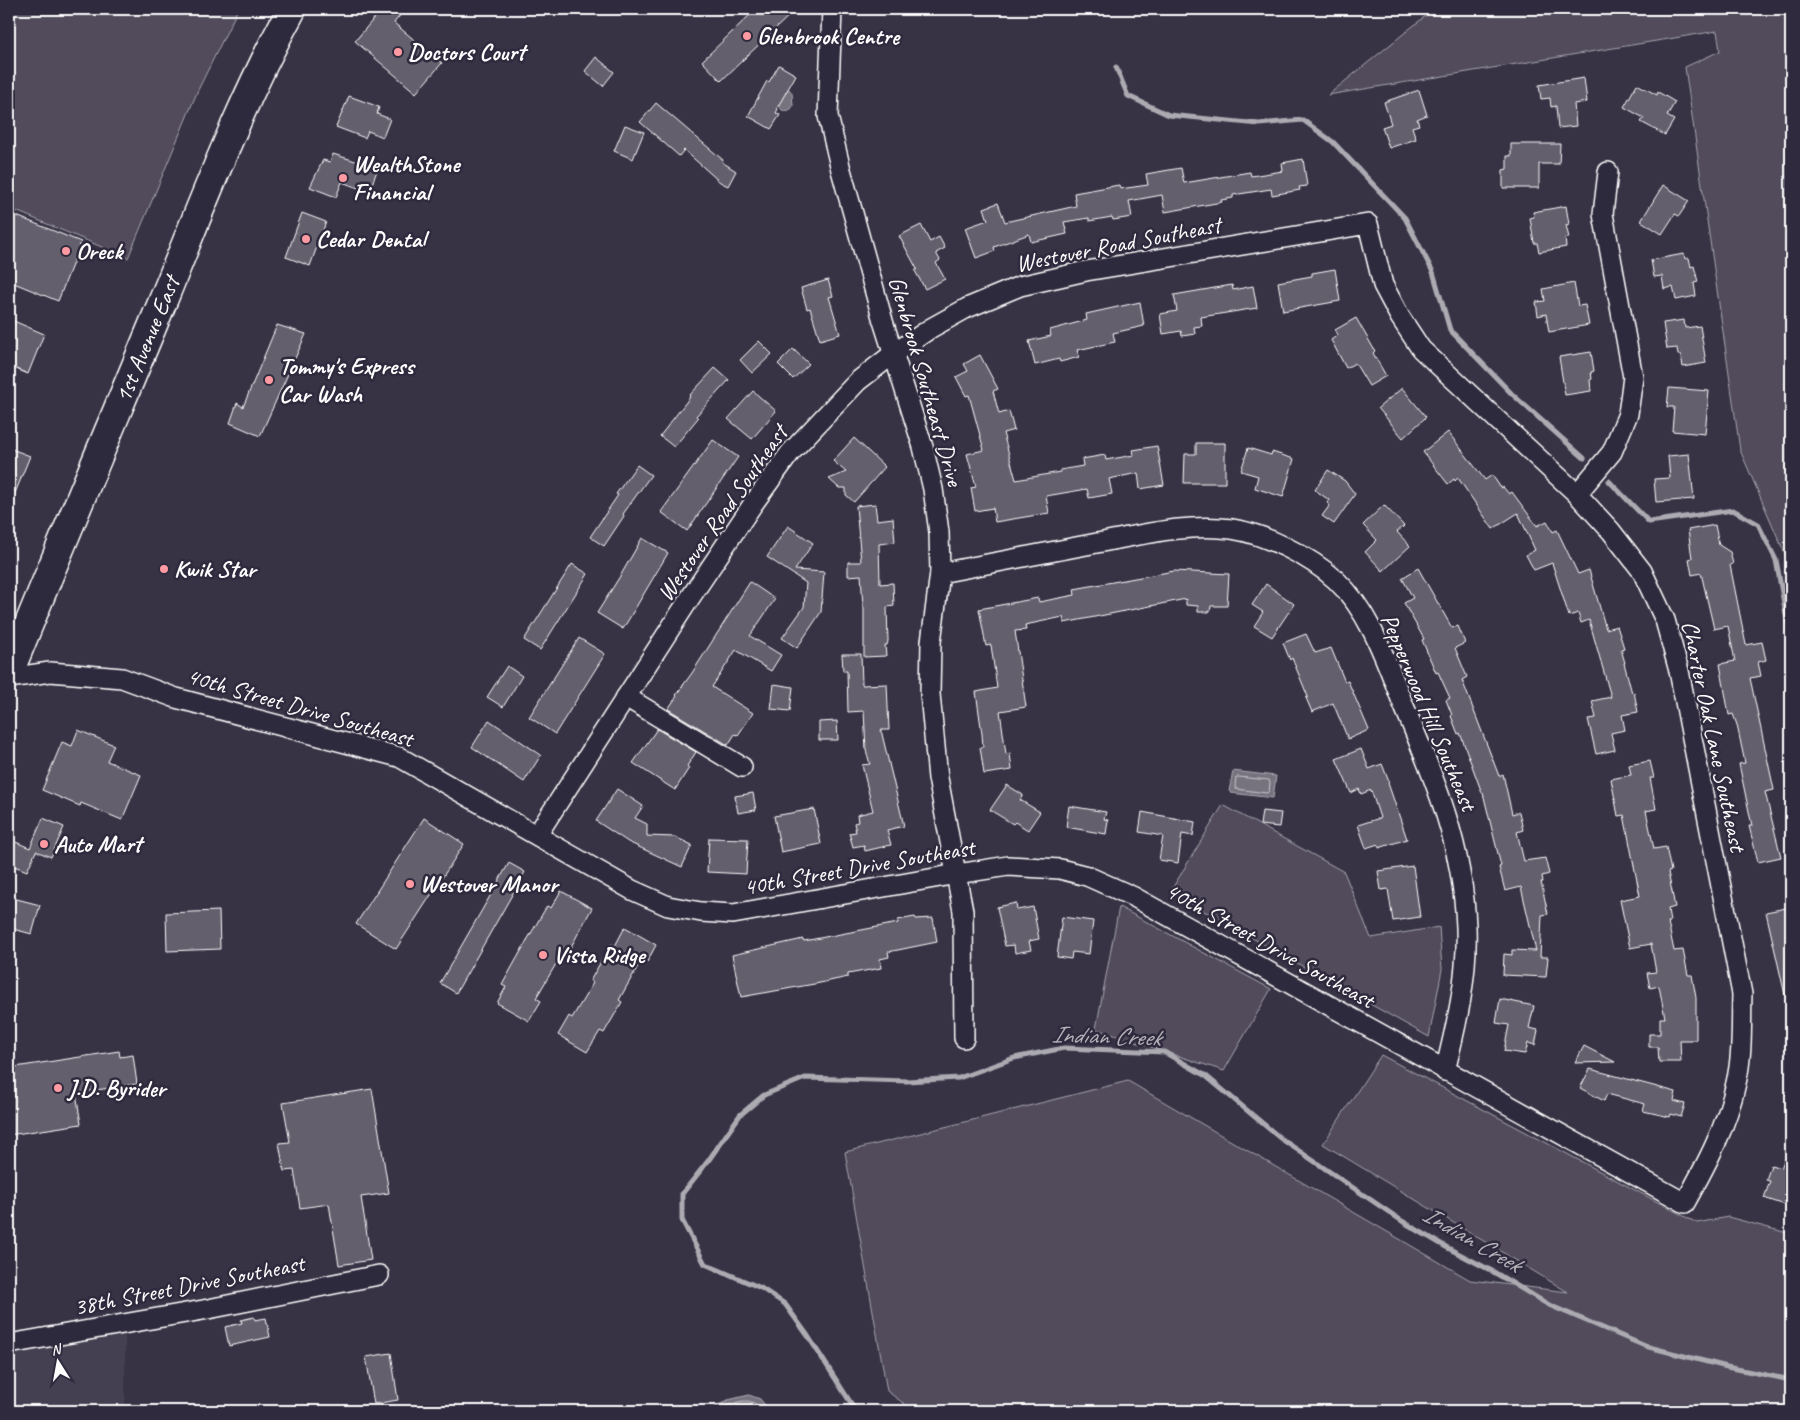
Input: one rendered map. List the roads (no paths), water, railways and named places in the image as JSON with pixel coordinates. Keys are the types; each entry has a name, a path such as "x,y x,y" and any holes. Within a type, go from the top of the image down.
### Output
{"main road":[{"name":"1st Avenue East","path":"9,673 236,121 269,50 292,9"}],"street":[{"name":"Glenbrook Southeast Drive","path":"832,9 828,116 840,170 893,354 923,447 933,489 939,532 940,573 931,642 930,694 938,778 963,911 964,1038"},
{"path":"1577,494 1612,452 1628,414 1633,377 1603,214 1608,172"},
{"name":"Westover Road Southeast","path":"537,836 748,512 790,453 858,381 893,354 931,328 966,308 1020,286 1086,271 1368,224"},
{"name":"Charter Oak Lane Southeast","path":"1368,224 1383,286 1421,349 1577,494 1611,531 1642,571 1665,620 1679,671 1742,994 1741,1040 1737,1082 1725,1122 1708,1163 1685,1203"},
{"name":"Pepperwood Hill Southeast","path":"940,573 1161,531 1200,528 1233,529 1274,541 1306,558 1336,581 1356,606 1377,639 1434,779 1456,848 1463,891 1466,927 1466,966 1459,1015 1445,1071"},
{"name":"40th Street Drive Southeast","path":"9,678 50,672 122,678 176,698 399,757 632,890 668,906 701,912 733,914 1008,866 1060,869 1094,879 1134,897 1685,1203"},
{"path":"626,697 742,767"},
{"name":"38th Street Drive Southeast","path":"9,1344 203,1310 379,1274"}],"water":[{"path":"787,89 792,93 793,106 790,110 783,111 778,105"},
{"path":"1233,771 1276,776 1273,798 1231,793 1229,791"},
{"path":"749,1395 760,1399 770,1411 708,1411 728,1400"}],"waterway":[{"path":"1116,67 1128,96 1169,115 1259,124 1303,120 1333,142 1405,218 1433,272 1450,330 1512,394 1584,458"},
{"path":"1609,481 1649,522 1733,510 1758,524 1776,560 1788,625 1791,672"},
{"name":"Indian Creek","path":"856,1411 785,1304 761,1288 705,1264 682,1220 682,1194 740,1115 764,1095 805,1078 907,1081 959,1078 1014,1058 1064,1048 1164,1052 1206,1076 1280,1138 1402,1221 1549,1305 1645,1346 1727,1367 1791,1380"}],"place":[{"name":"Glenbrook Centre","path":"747,36"},
{"name":"Doctors Court","path":"398,52"},
{"name":"WealthStone Financial","path":"343,178"},
{"name":"Cedar Dental","path":"306,239"},
{"name":"Oreck","path":"66,251"},
{"name":"Tommy's Express Car Wash","path":"269,380"},
{"name":"Kwik Star","path":"164,569"},
{"name":"Auto Mart","path":"44,844"},
{"name":"Westover Manor","path":"410,884"},
{"name":"Vista Ridge","path":"543,955"},
{"name":"J.D. Byrider","path":"58,1088"}]}
